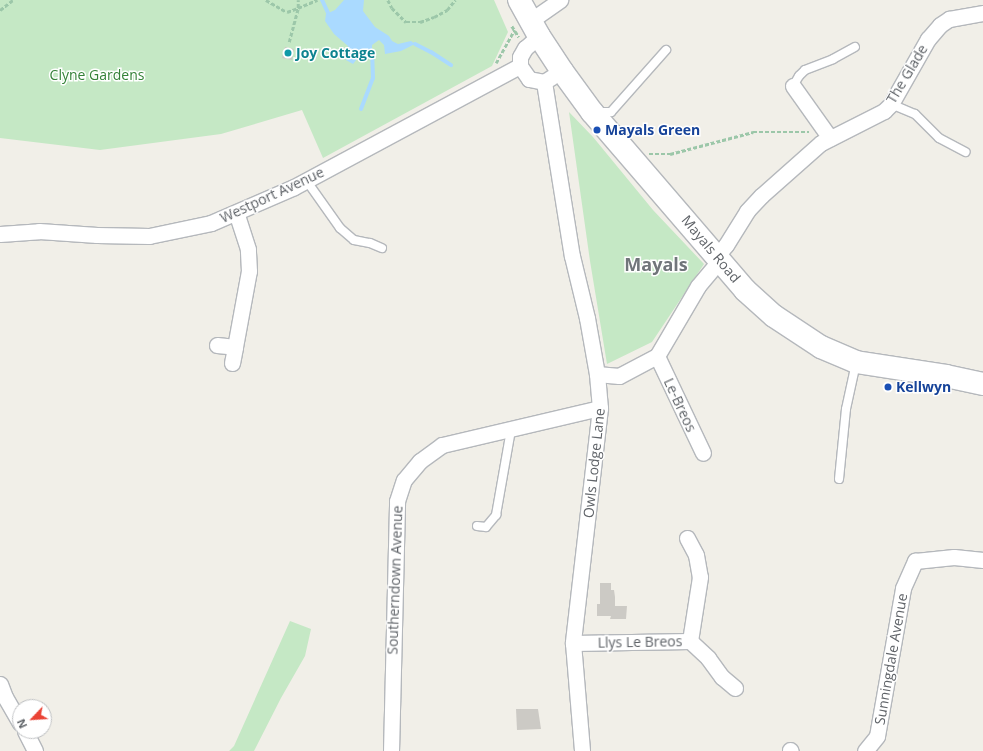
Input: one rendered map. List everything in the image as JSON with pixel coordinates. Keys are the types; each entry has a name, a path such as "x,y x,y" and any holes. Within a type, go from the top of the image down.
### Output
{"main road":[{"name":"Mayals Road","path":"519,0 527,29 553,77 592,112 745,290 774,316 821,347 856,362 983,384"}],"street":[{"path":"553,77 529,79 520,66 520,57 525,48 527,29 560,0"},
{"name":"The Glade","path":"826,141 884,111 891,104 928,39 940,25 949,19 983,13"},
{"name":"Westport Avenue","path":"0,234 39,231 97,236 149,236 199,227 236,213 306,180 520,66"},
{"name":"Owls Lodge Lane","path":"553,77 572,256 587,318 597,374 600,408 573,643 582,751"},
{"path":"597,374 619,376 657,356 698,286 719,258 747,211 761,196 826,141 793,86"},
{"path":"232,363 249,271 248,249 236,213"},
{"path":"217,345 235,347"},
{"name":"Le-Breos","path":"657,356 702,453"},
{"name":"Southerndown Avenue","path":"391,751 397,502 404,480 420,460 442,445 600,408"},
{"path":"687,538 696,555 700,577 690,642"},
{"name":"Sunningdale Avenue","path":"865,751 877,736 903,588 915,561 954,557 983,560"},
{"name":"Llys Le Breos","path":"573,643 690,642 708,658 722,677 735,688"},
{"path":"0,684 12,709"},
{"path":"29,739 35,751"}],"lane":[{"path":"793,86 805,70 855,47"},
{"path":"592,112 611,112 666,50"},
{"path":"891,104 915,114 939,138 965,152"},
{"path":"306,180 340,228 354,240 370,243 382,248"},
{"path":"839,479 846,409 856,362"},
{"path":"477,526 486,527 496,515 511,430"}],"path":[{"path":"0,10 13,0"},
{"path":"266,0 287,12 317,0"},
{"path":"289,42 298,8 298,0"},
{"path":"388,0 392,8 406,22 420,22 434,17 446,10 455,0"},
{"path":"495,79 490,70 527,29"},
{"path":"647,154 670,154 753,132 814,132 826,141"}],"green space":[{"name":"Clyne Gardens","path":"0,0 494,0 508,32 492,66 323,158 302,110 221,134 100,150 0,138"},
{"path":"569,112 593,137 653,210 704,264 652,342 607,364 590,261"},
{"path":"290,621 311,629 305,656 281,698 254,751 229,751 234,746"}],"water":[{"path":"344,0 364,0 363,11 375,27 398,44 411,41 415,44 401,51 385,54 384,45 379,40 372,45 372,54 363,59 357,59 353,64 346,60 349,52 348,46 334,34 325,21 326,14 335,10"}],"building":[{"name":"Joy Cottage","path":"285,47 294,49 292,60 282,58"},
{"path":"600,583 611,583 611,590 614,590 615,606 627,606 626,619 610,619 611,616 597,616 597,604 600,604"},
{"path":"516,709 538,709 541,729 517,730"}],"waterway":[{"path":"322,0 328,13"},
{"path":"415,44 451,65"},
{"path":"361,109 373,78 372,54"}],"place":[{"name":"Joy Cottage","path":"288,53"},
{"name":"Mayals Green","path":"597,130"},
{"name":"Kellwyn","path":"888,387"}],"district":[{"name":"Mayals","path":"656,264"}]}
